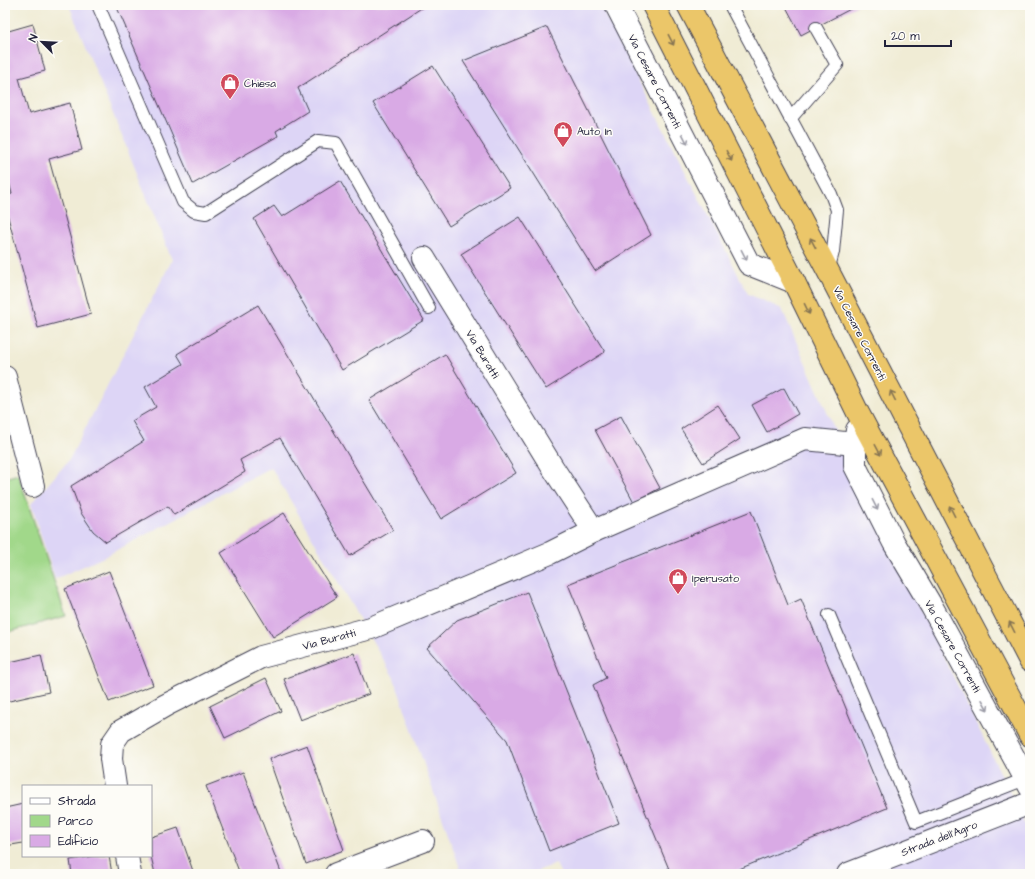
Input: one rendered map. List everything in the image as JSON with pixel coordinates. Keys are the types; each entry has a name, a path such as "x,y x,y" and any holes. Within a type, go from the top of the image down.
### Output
{"highway":[{"path":"653,5 794,282 859,415 1030,735"},
{"name":"Via Cesare Correnti","path":"688,5 1030,661"}],"street":[{"name":"Via Cesare Correnti","path":"616,5 749,264 794,282"},
{"name":"Via Buratti","path":"424,258 553,468 594,531"},
{"path":"5,377 33,486"},
{"name":"Via Cesare Correnti","path":"859,415 855,444 855,466 894,543 932,607 1028,783"},
{"name":"Via Buratti","path":"115,785 111,759 112,744 121,731 166,705 262,657 371,628 550,553 594,531 805,439 855,444"},
{"name":"Strada dell'Agro","path":"848,874 1030,803"},
{"path":"336,874 423,841"},
{"path":"127,857 130,874"}],"lane":[{"path":"98,5 184,202 194,211 206,213 318,141 336,143 429,308"},
{"path":"730,5 831,194 837,210 834,252 828,271"},
{"path":"790,119 837,66 816,28"},
{"path":"829,615 916,822 1028,783"}],"shaded area":[{"path":"69,5 600,5 748,294 782,309 855,476 1021,815 1030,837 1030,874 561,874 556,864 528,874 462,874 394,678 271,467 104,557 55,579 31,504 69,460 172,260"}],"green space":[{"path":"18,474 66,616 5,633 5,478"}],"building":[{"name":"Chiesa","path":"116,5 426,5 298,88 308,111 276,131 278,136 193,184"},
{"path":"785,5 858,5 801,35"},
{"path":"33,24 45,71 19,78 29,114 70,103 82,150 49,159 91,314 38,328 5,206 5,196 12,194 5,166 5,32"},
{"name":"Auto In","path":"547,27 651,235 595,271 463,61"},
{"path":"433,66 510,188 449,226 373,103"},
{"path":"340,181 424,320 342,370 254,219 274,206 282,217"},
{"path":"520,217 605,352 546,389 461,254"},
{"path":"258,305 393,530 350,556 280,438 240,460 245,472 174,515 168,506 106,542 93,531 81,513 71,486 144,441 132,421 156,407 145,387 183,364 177,354"},
{"path":"445,354 516,473 441,519 369,400"},
{"path":"784,388 798,414 767,432 752,405"},
{"path":"718,405 740,439 703,463 681,429"},
{"path":"621,416 660,488 634,502 595,430"},
{"path":"751,511 788,605 801,599 887,808 727,874 671,874 593,685 606,678 568,584"},
{"path":"284,513 337,597 273,637 221,553"},
{"path":"109,571 153,685 109,702 65,589"},
{"path":"527,592 619,823 549,851 507,740 427,648 457,620"},
{"path":"354,653 369,694 300,720 284,679"},
{"path":"41,655 49,692 5,702 5,663"},
{"path":"266,678 281,711 225,738 210,706"},
{"path":"307,745 344,850 306,864 269,759"},
{"path":"243,772 281,872 277,874 240,874 206,786"},
{"path":"22,804 22,843 5,846 5,808"},
{"path":"178,828 194,874 155,874 151,857 152,837"},
{"path":"87,857 109,857 112,874 72,874 70,860"}],"place":[{"name":"Chiesa","path":"230,100"},
{"name":"Auto In","path":"563,148"},
{"name":"Iperusato","path":"678,595"}]}
